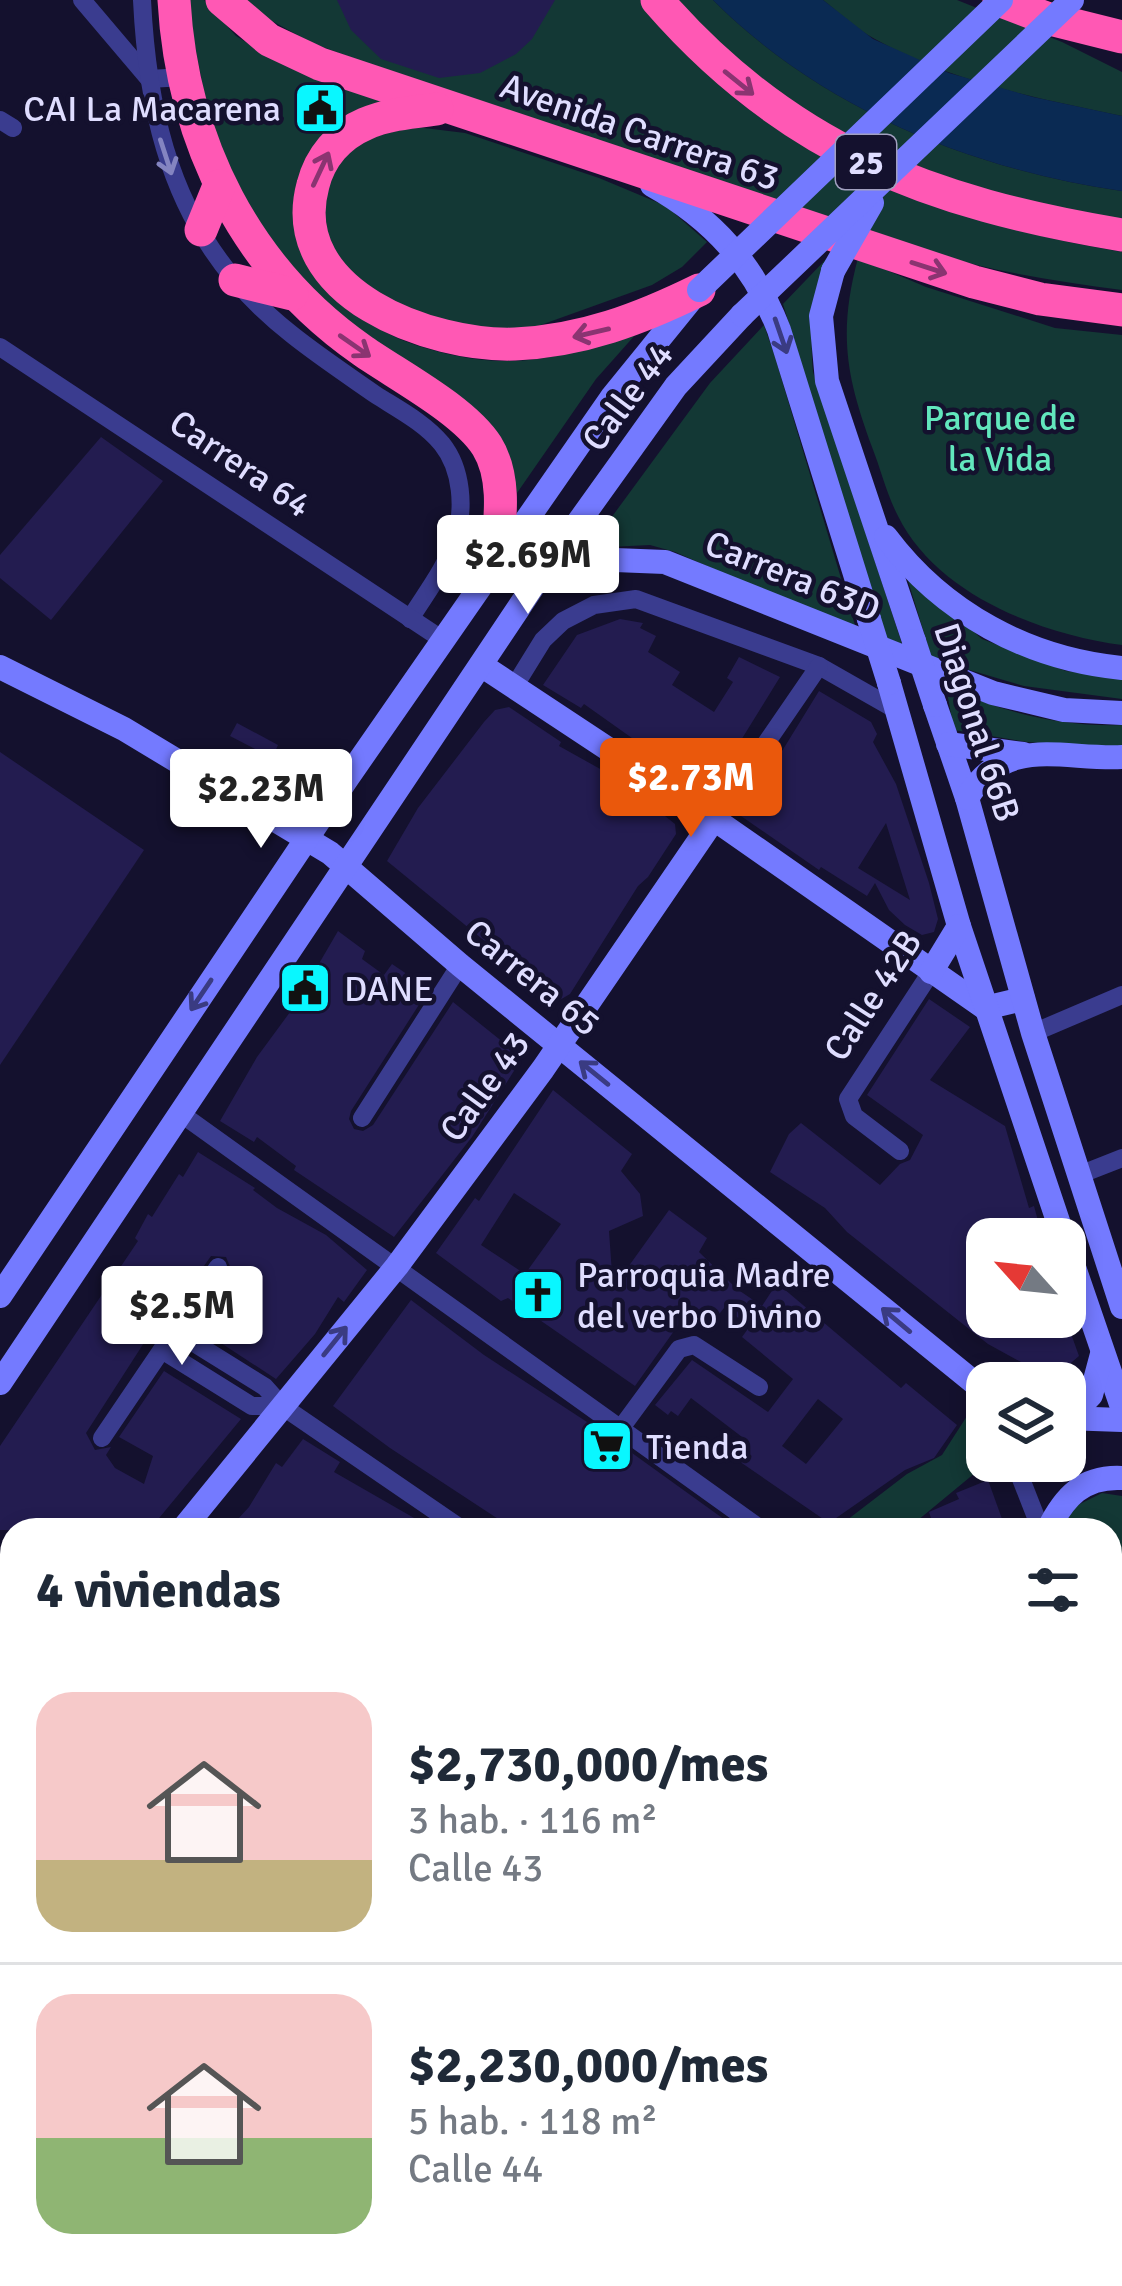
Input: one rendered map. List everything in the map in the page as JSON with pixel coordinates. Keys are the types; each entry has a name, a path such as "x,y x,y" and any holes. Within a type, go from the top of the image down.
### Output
{"highway":[{"path":"174,0 184,77 219,186 260,256 292,294 338,334 467,424 486,445 499,482 496,563"},
{"name":"Avenida Carrera 63","path":"222,0 287,50 449,108 974,282 1116,313"},
{"name":"Avenida Carrera 63","path":"657,0 723,71 830,145 964,201 1122,235"},
{"path":"1000,0 1046,18 1122,37"},
{"path":"449,108 365,124 340,139 314,179 310,212 323,259 368,304 425,331 516,344 611,328 699,290"},
{"path":"201,230 219,186"},
{"path":"235,280 292,294"}],"main road":[{"name":"Calle 44","path":"0,1296 306,837 612,397 699,290 1000,0"},
{"name":"Calle 44","path":"0,1383 542,573 676,386 742,314 1072,0"},
{"name":"Diagonal 66B","path":"618,167 696,212 730,244 761,288 779,330 898,711 959,926 1057,1218"},
{"name":"Diagonal 66B","path":"893,171 833,272 821,316 822,359 967,798 1033,1033 1122,1307"},
{"path":"874,521 926,581 992,630 1041,652 1122,668"},
{"name":"Carrera 63D","path":"542,573 615,560 665,562 941,674 1030,704 1122,713"},
{"path":"481,665 928,960 985,1008 1023,999"},
{"name":"Carrera 65","path":"0,667 124,729 348,867 460,965 966,1376"},
{"path":"948,744 1025,754 1122,757"},
{"path":"967,798 987,772 1025,754"},
{"name":"Calle 43","path":"201,1518 282,1406 397,1266 560,1044 714,819"},
{"name":"Calle 42B","path":"928,960 959,926"},
{"name":"Diagonal 66B","path":"1086,1303 1122,1408"},
{"path":"1086,1403 1095,1386 1102,1351"},
{"path":"1086,1419 1122,1420"},
{"path":"1052,1518 1077,1488 1095,1480 1122,1478"}],"street":[{"path":"82,0 149,79"},
{"path":"142,0 149,79 163,148 201,230 235,280 280,326 427,429 449,455 460,483 456,538 410,619"},
{"path":"149,79 184,77"},
{"name":"Carrera 64","path":"0,346 443,640"},
{"name":"Carrera 63D","path":"514,687 544,640 563,621 594,605 636,599 819,666 898,711"},
{"name":"Calle 43","path":"714,819 819,666"},
{"name":"Calle 42B","path":"900,1151 854,1116 848,1099 928,960"},
{"path":"362,1118 460,965"},
{"path":"1033,1033 1122,995"},
{"path":"180,1113 746,1518"},
{"path":"1079,1175 1122,1158"},
{"path":"102,1438 218,1267"},
{"path":"175,1331 265,1387 282,1406 445,1518"},
{"path":"620,1427 686,1346 694,1345 759,1387"},
{"path":"162,1350 252,1406 282,1406"},
{"path":"1022,1482 1039,1518"}],"green space":[{"path":"186,0 204,0 236,36 267,55 395,103 300,189 369,321 427,349 490,360 560,355 636,334 596,379 517,493 509,467 295,288 218,163"},
{"path":"245,0 643,0 712,78 780,131 921,200 1021,231 1122,252 1122,290 964,262 574,140 312,43"},
{"path":"670,0 713,0 802,73 902,128 1010,167 1122,191 1122,219 978,187 844,133 759,82"},
{"path":"823,0 957,0 1122,72 1122,116 995,87 933,67 868,35"},
{"path":"416,127 465,133 599,178 666,206 707,242 682,267 652,285 538,326 487,333 393,306 330,253 321,182 361,143"},
{"path":"830,255 814,313 813,372 902,644 885,637 783,304"},
{"name":"Parque de la Vida","path":"858,258 926,287 1055,328 1122,335 1122,645 1058,631 994,606 938,568 915,544 891,500 851,376 848,309"},
{"path":"764,325 857,632 675,552 650,545 589,548 710,383"},
{"path":"905,571 982,639 1066,671 1122,679 1122,699 1024,686 932,659"},
{"path":"946,687 1032,716 1122,725 1122,748 1027,742 954,730"},
{"path":"966,1418 966,1480 921,1518 850,1518 907,1474 942,1455"},
{"path":"1102,1493 1122,1496 1122,1518 1069,1518 1074,1507"}],"water":[{"path":"713,0 823,0 873,39 949,73 1122,116 1122,191 1010,167 902,128 802,73"}],"building":[{"path":"337,0 555,0 532,39 516,54 480,73 439,78 381,59 351,30"},
{"name":"CAI La Macarena","path":"308,95 334,99 331,120 305,117"},
{"path":"101,437 163,481 51,620 0,578 0,555"},
{"path":"620,619 643,623 640,628 656,636 648,652 680,672 672,685 714,712 733,682 727,678 739,657 780,677 717,779 701,787 676,774 584,704 581,708 543,685 577,635"},
{"path":"819,691 871,722 877,734 873,742 896,784 929,883 938,919 934,932 922,935 905,925 889,910 875,883 867,896 819,870 741,816 742,803 755,795","holes":["886,823 910,900 858,868"]},
{"path":"509,707 561,742 559,746 620,780 675,824 676,834 648,877 570,994 558,1001 387,861 418,808 484,722 495,710"},
{"path":"237,723 278,745 272,758 230,736"},
{"path":"0,752 144,850 0,1065"},
{"path":"338,931 365,951 362,959 384,975 392,964 429,989 351,1111 354,1129 363,1131 373,1125 453,1002 519,1055 519,1063 472,1137 394,1237 294,1170 296,1166 257,1137 254,1142 220,1121"},
{"path":"929,999 970,1027 930,1080 1005,1126 1029,1208 1034,1206 1037,1218 966,1218 966,1327 847,1232 825,1208 770,1172 789,1134 801,1123 880,1185 910,1160 923,1135 867,1095"},
{"path":"553,1090 632,1154 621,1171 640,1194 643,1216 609,1231 613,1288 669,1210 707,1238 699,1252 737,1289 762,1306 777,1283 901,1388 906,1383 957,1425 934,1458 905,1470 836,1518 822,1518 733,1457 746,1440 691,1398 678,1416 655,1405 692,1360 768,1412 793,1379 742,1337 750,1326 724,1308 711,1324 691,1307 635,1386 508,1298 501,1301 436,1253 475,1198 479,1201","holes":["514,1193 561,1224 525,1274 481,1245","818,1399 843,1419 806,1464 782,1446"]},
{"path":"198,1152 277,1208 326,1235 367,1270 344,1302 338,1297 315,1334 276,1379 195,1326 231,1269 226,1257 211,1256 153,1338 149,1335 86,1433 95,1450 111,1447 106,1455 115,1468 144,1484 153,1456 119,1437 164,1371 241,1419 159,1518 0,1518 0,1446 138,1241 135,1238 148,1214 152,1217 179,1174 183,1177"},
{"path":"411,1300 722,1518 497,1518 333,1406"},
{"path":"980,1338 1073,1338 1079,1356 1072,1362 1021,1362"},
{"path":"303,1439 340,1462 334,1472 414,1518 239,1518 276,1463 282,1467"},
{"path":"989,1482 1002,1518 931,1518 929,1512 959,1499 956,1493"}],"place":[{"name":"CAI La Macarena","path":"320,108"},
{"name":"DANE","path":"305,988"},
{"name":"Parroquia Madre del verbo Divino","path":"538,1295"},
{"name":"Tienda","path":"607,1446"}]}
